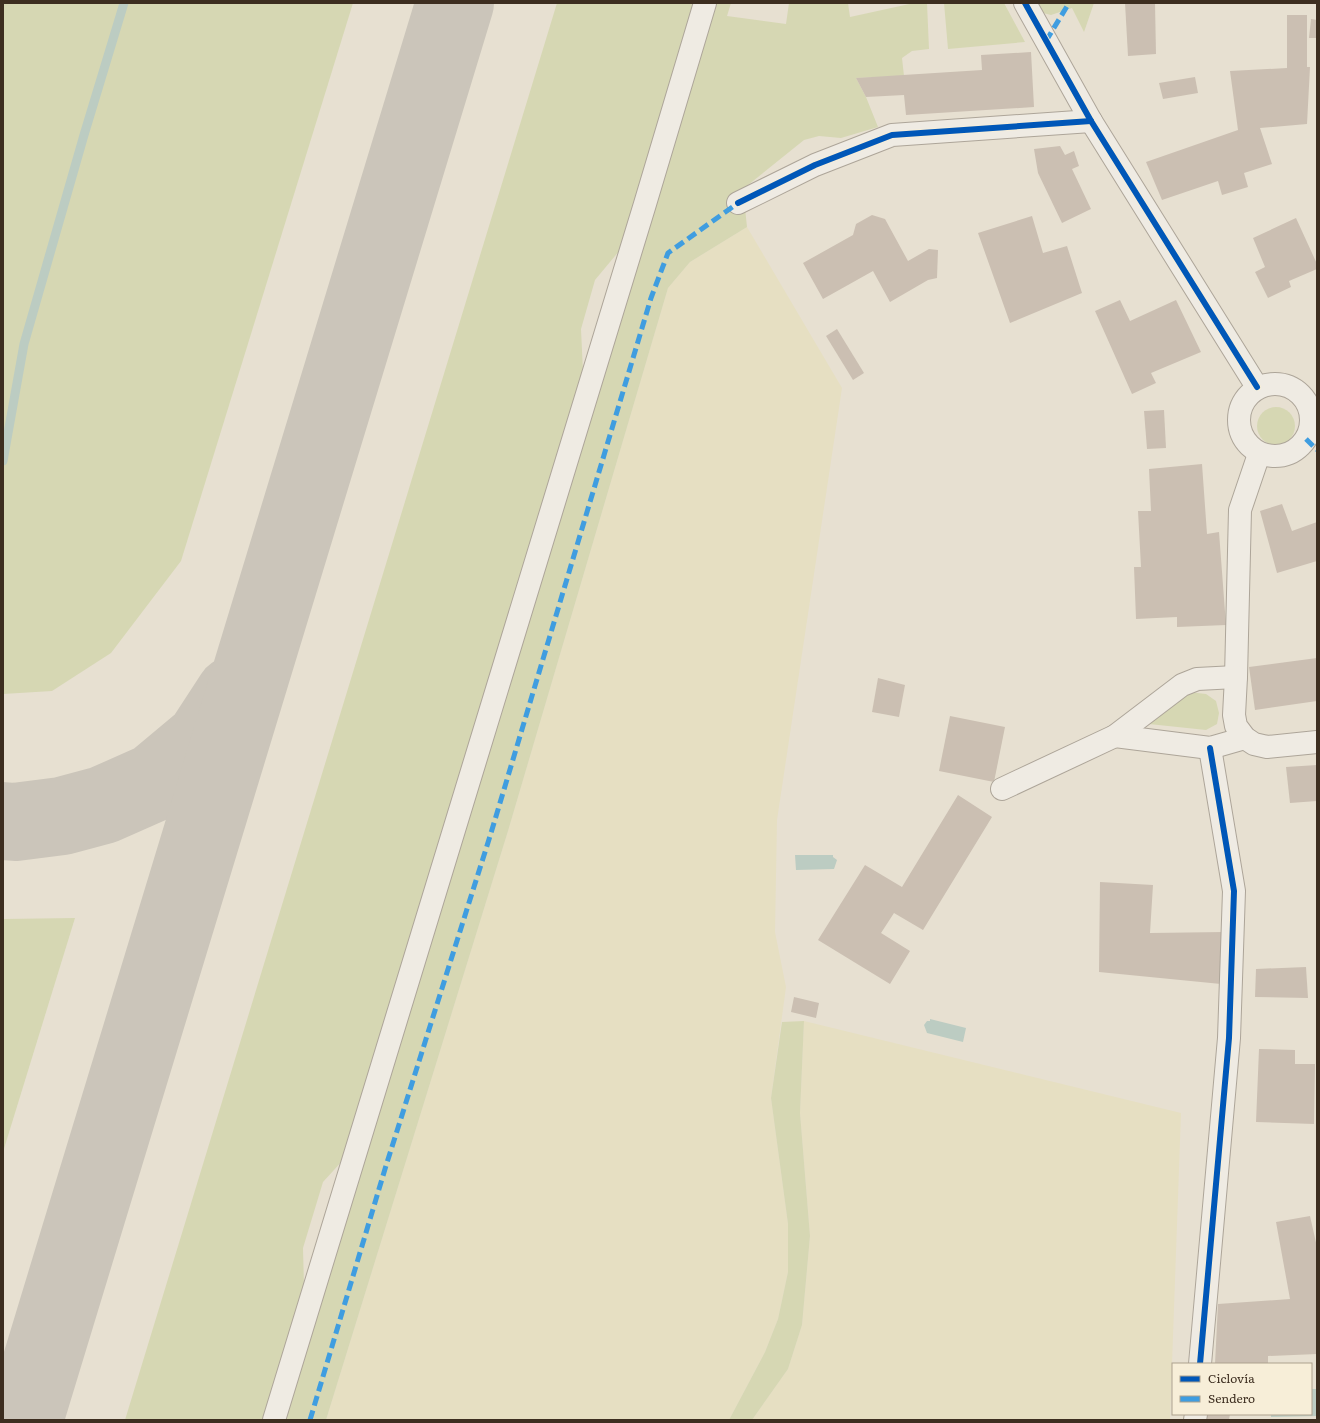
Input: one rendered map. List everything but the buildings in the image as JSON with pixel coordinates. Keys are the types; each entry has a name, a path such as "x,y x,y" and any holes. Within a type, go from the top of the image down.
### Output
{"street":[{"path":"274,1420 643,212 705,3"},
{"path":"1025,3 1091,121 1257,387"},
{"path":"738,203 815,165 892,135 1091,121"},
{"path":"1272,383 1287,385 1300,393 1313,405 1312,445 1277,457 1259,454 1244,441 1237,421 1242,402 1257,387 1272,383"},
{"path":"1259,454 1240,510 1234,714 1236,726 1245,738 1254,744 1267,748 1317,742"},
{"path":"1002,789 1115,736 1182,685 1198,679 1236,677"},
{"path":"1115,736 1210,748 1245,738"},
{"path":"1200,1363 1229,1038 1234,891 1210,748"}],"shaded area":[{"path":"747,227 842,388 777,820 775,932 786,987 771,1098 788,1224 788,1272 778,1319 765,1352 729,1420 326,1420 508,831 668,288 690,262"},
{"path":"795,855 833,855 833,857 837,860 834,869 796,870"},
{"path":"930,1019 966,1028 963,1042 927,1033 924,1025 927,1021 930,1021"},
{"path":"804,1021 1181,1113 1170,1420 752,1420 788,1369 802,1325 810,1236 800,1113"},
{"path":"1312,1389 1317,1389 1317,1416 1271,1417 1271,1415 1312,1415"}],"green space":[{"path":"3,3 353,3 181,561 111,653 52,691 3,694"},
{"path":"557,3 697,3 620,250 595,280 581,329 583,372 344,1159 323,1182 303,1248 304,1287 264,1420 125,1420"},
{"path":"713,3 731,3 727,16 786,24 789,3 848,3 850,17 914,3 927,3 929,49 912,51 902,58 904,76 856,78 866,97 878,127 841,138 819,136 804,140 743,189 747,227 690,262 668,288 508,831 326,1420 282,1420"},
{"path":"944,3 1004,3 1025,42 948,49"},
{"path":"1037,3 1094,3 1084,32 1072,8 1051,15 1043,13"},
{"path":"1276,407 1286,410 1292,416 1295,426 1292,436 1286,442 1276,445 1266,442 1260,436 1257,426 1260,416 1266,410"},
{"path":"1189,692 1206,694 1216,701 1219,713 1217,724 1206,730 1149,724"},
{"path":"75,918 3,1152 3,919"},
{"path":"804,1021 800,1113 810,1236 802,1325 788,1369 752,1420 729,1420 765,1352 778,1319 788,1272 788,1224 771,1098 782,1022"}],"waterway":[{"path":"3,461 24,344 84,135 124,3"}],"taxiway":[{"path":"24,1420 455,3"},
{"path":"3,821 15,822 62,816 103,805 155,782 204,741 234,695"}],"marked path":[{"path":"1046,41 1069,3"},
{"path":"310,1420 385,1169 491,833 651,298 668,253 738,203"},
{"path":"1306,439 1317,450"}],"cycle path":[{"path":"1025,3 1091,121 1257,387"},
{"path":"738,203 815,165 892,135 1091,121"},
{"path":"1200,1363 1229,1038 1234,891 1210,748"}]}
